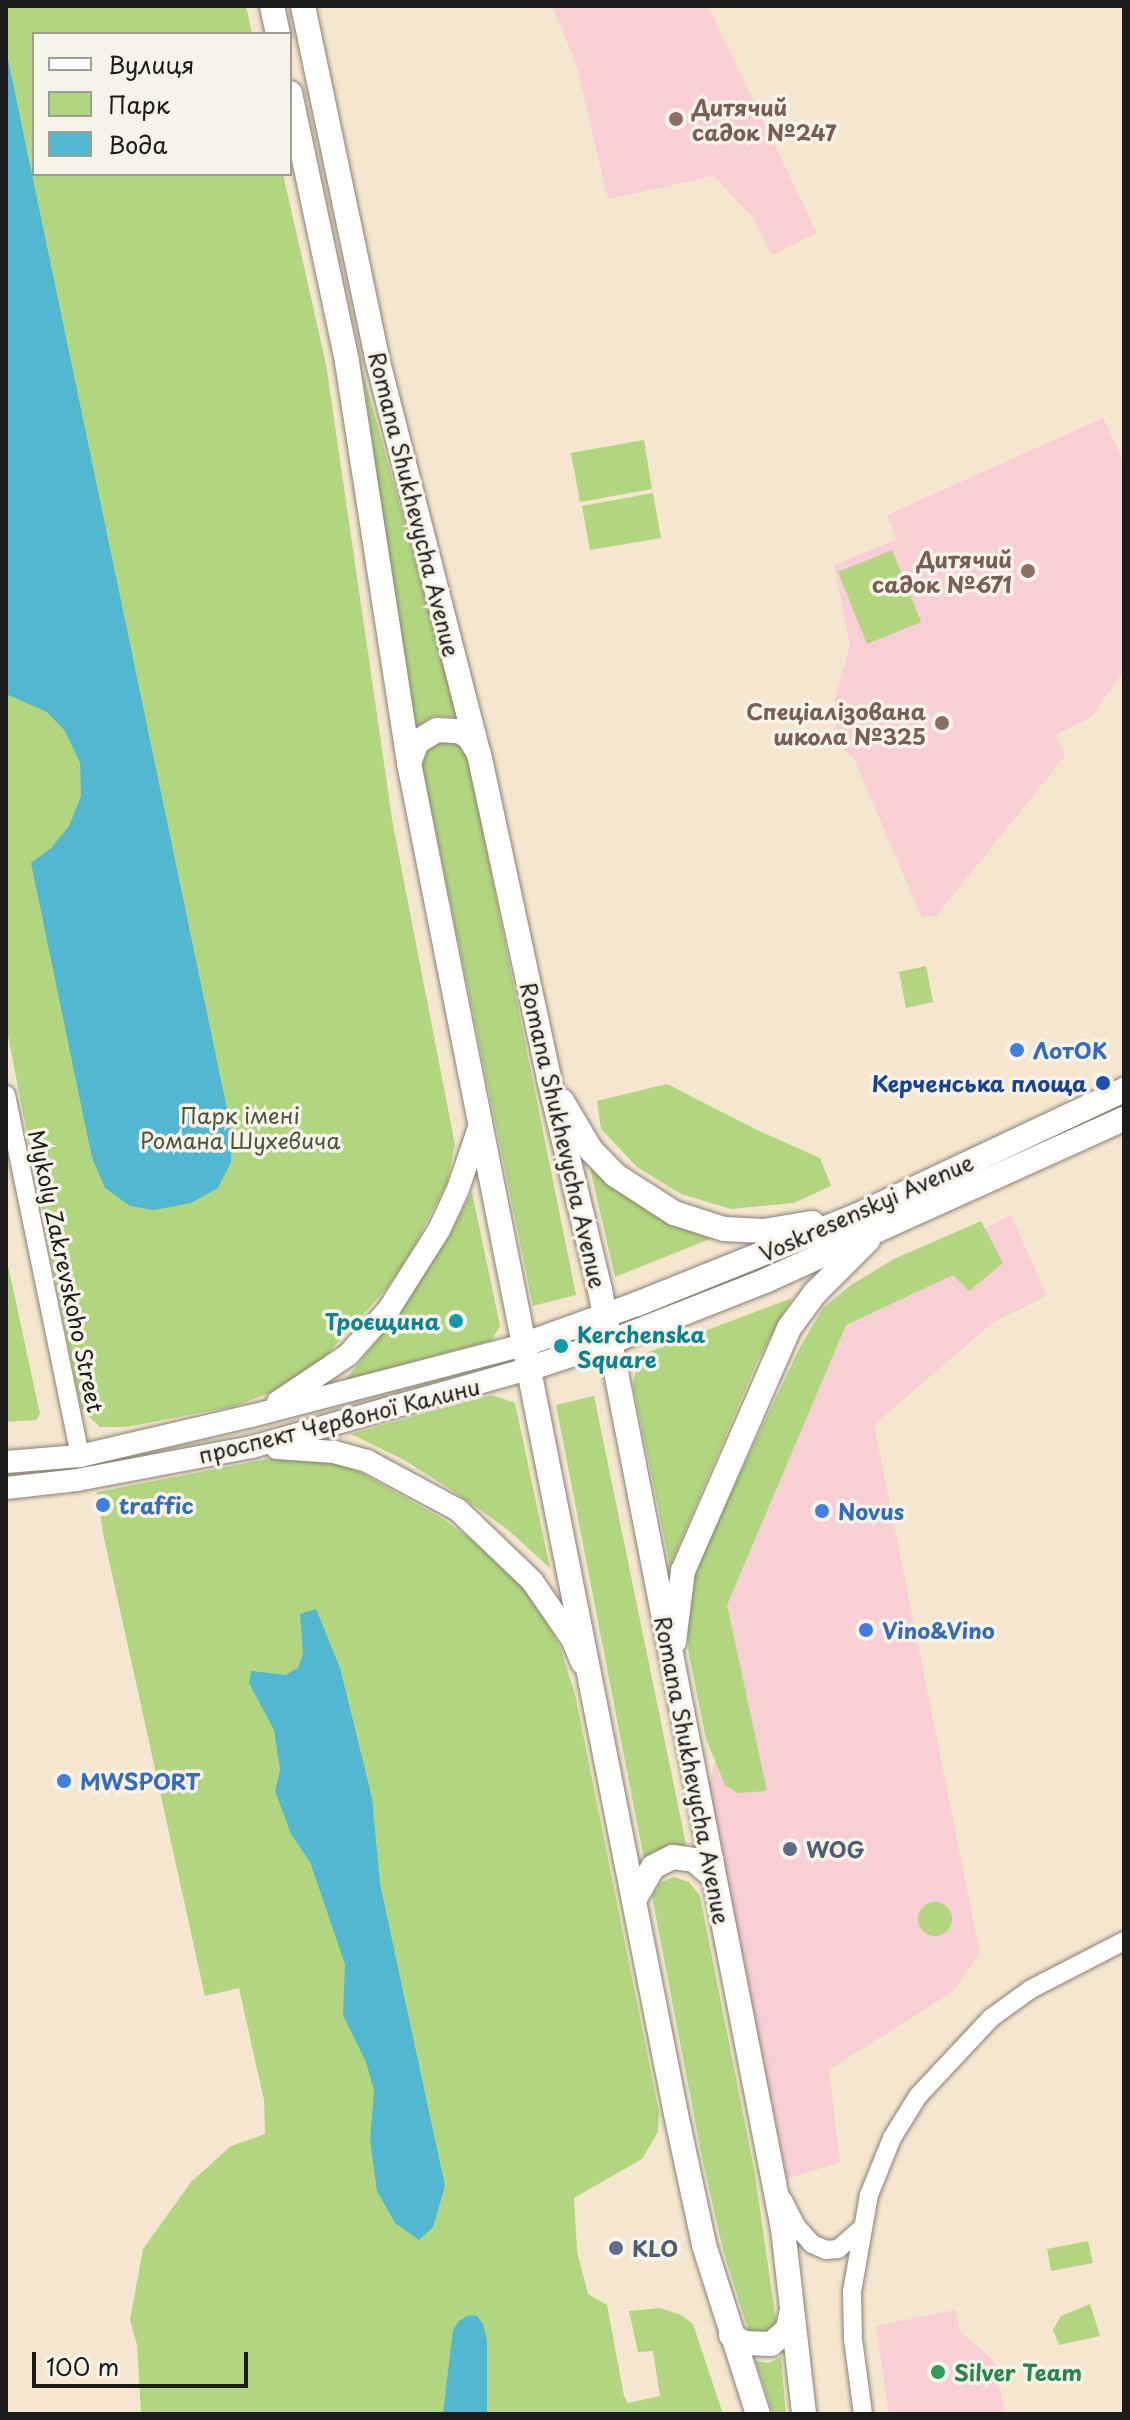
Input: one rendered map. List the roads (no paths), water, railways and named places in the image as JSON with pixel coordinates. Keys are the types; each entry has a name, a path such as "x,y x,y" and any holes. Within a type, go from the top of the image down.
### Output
{"main road":[{"path":"272,6 278,32"},
{"name":"Romana Shukhevycha Avenue","path":"303,6 377,358 479,754 549,1079 605,1316 671,1668 774,2182 804,2414"},
{"name":"Romana Shukhevycha Avenue","path":"292,102 347,362 409,763 634,1900 704,2245 758,2414"},
{"path":"409,763 417,742 437,730 459,731 469,737 479,754"},
{"path":"549,1079 591,1150 624,1182 674,1213 724,1229 764,1231 858,1215"},
{"name":"Voskresenskyi Avenue","path":"605,1316 858,1215 1124,1090"},
{"name":"Voskresenskyi Avenue","path":"610,1342 767,1280 1124,1119"},
{"path":"251,1416 326,1373 348,1355 389,1309 439,1230 481,1122"},
{"path":"671,1668 683,1571 789,1328 815,1293 884,1226"},
{"path":"523,1345 605,1316"},
{"path":"528,1369 610,1342"},
{"name":"проспект Червоної Калини","path":"6,1462 80,1456 251,1416 523,1345"},
{"name":"проспект Червоної Калини","path":"6,1488 77,1480 252,1447 528,1369"},
{"path":"252,1447 303,1448 367,1461 458,1510 532,1581 572,1639 593,1689"},
{"path":"634,1900 653,1867 673,1857 694,1860 714,1877"},
{"path":"731,2335 757,2346 771,2344 788,2329 792,2310"}],"street":[{"name":"Mykoly Zakrevskoho Street","path":"6,1095 80,1456"},
{"path":"863,2414 853,2339 852,2292 860,2230 869,2195 892,2138 918,2096 991,2018 1031,1989 1121,1940"},
{"path":"774,2182 796,2226 812,2244 826,2250 838,2249 860,2230"}],"water":[{"path":"6,50 232,1133 231,1162 218,1188 191,1203 154,1210 130,1206 105,1188 92,1158 31,863 51,848 69,826 81,796 80,763 65,731 47,712 6,694"},
{"path":"316,1609 340,1668 372,1798 380,1884 445,2186 433,2227 419,2240 395,2223 377,2191 370,2140 374,2091 366,2062 343,2015 345,1964 310,1862 291,1834 275,1791 280,1770 274,1730 249,1683 251,1671 285,1675 298,1668 303,1654 300,1614"},
{"path":"469,2315 477,2316 483,2324 487,2341 487,2414 443,2414 453,2330 459,2321"}],"place":[{"name":"Дитячий садок №247","path":"676,119"},
{"name":"Дитячий садок №671","path":"1028,571"},
{"name":"Спеціалізована школа №325","path":"942,723"},
{"name":"ЛотОК","path":"1017,1050"},
{"name":"Керченська площа","path":"1103,1083"},
{"name":"Троєщина","path":"456,1321"},
{"name":"Kerchenska Square","path":"561,1346"},
{"name":"traffic","path":"103,1505"},
{"name":"Novus","path":"822,1511"},
{"name":"Vino&Vino","path":"866,1630"},
{"name":"MWSPORT","path":"64,1781"},
{"name":"WOG","path":"790,1849"},
{"name":"KLO","path":"616,2248"},
{"name":"Silver Team","path":"938,2372"}],"park label":[{"name":"Парк імені Романа Шухевича","path":"240,1126"}]}
